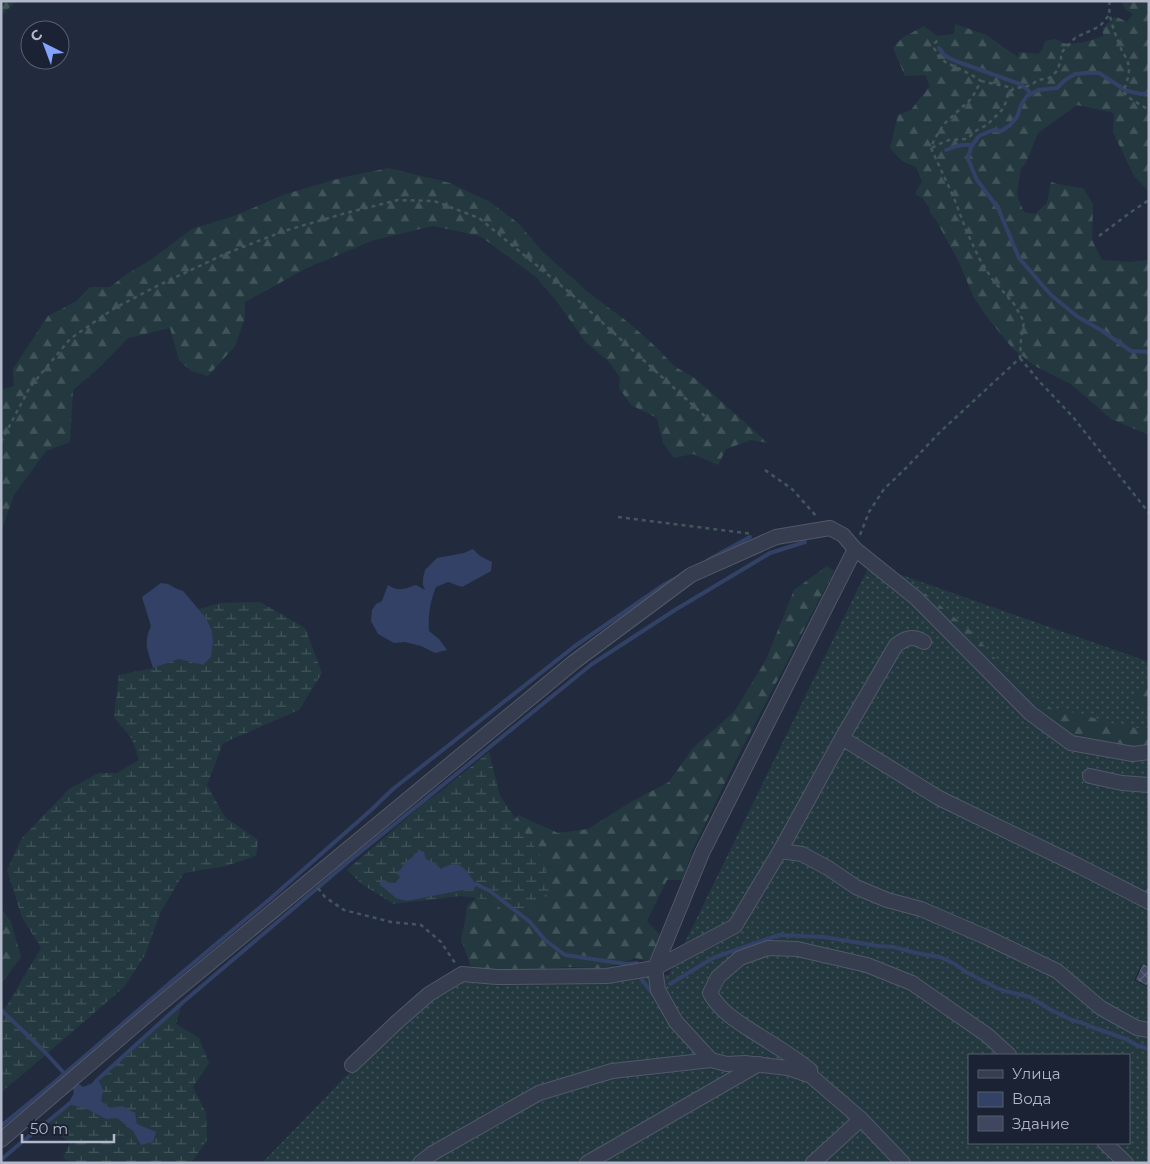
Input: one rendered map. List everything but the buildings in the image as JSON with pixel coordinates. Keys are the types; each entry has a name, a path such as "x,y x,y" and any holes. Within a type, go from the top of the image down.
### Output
{"street":[{"path":"1,1140 153,1010 574,662 691,575 776,537 830,528 843,535 916,598 1030,713 1071,743 1133,754 1149,752"},
{"path":"711,1060 676,1022 658,990 655,968 702,853 856,548"},
{"path":"352,1065 429,994 462,974 497,977 607,976 655,968 735,926 780,851 896,645 905,638 912,637 919,638 924,642"},
{"path":"842,738 939,798 1080,866 1149,902"},
{"path":"1090,776 1122,783 1149,785"},
{"path":"780,851 802,854 828,868 856,887 887,900 921,909 986,936 1057,971 1101,1008 1137,1028 1149,1030"},
{"path":"812,1076 810,1070 798,1060 731,1017 714,1002 710,993 718,977 740,958 768,948 797,949 867,965 912,982 987,1035 1008,1054"},
{"path":"420,1163 433,1153 539,1093 612,1071 711,1060 727,1064 760,1064 788,1068 812,1076 861,1119 903,1163"},
{"path":"587,1163 760,1064"},
{"path":"813,1163 861,1119"},
{"path":"1106,1144 1126,1163"}],"path":[{"path":"1110,1 1108,6 1110,14 1129,68 1123,92 1149,110"},
{"path":"938,40 934,48 939,57 947,63 981,81 1015,88 1024,87 1038,80 1049,78 1056,72 1061,61 1061,54 1075,38 1100,26 1110,14"},
{"path":"981,81 972,98 944,124 934,140 932,148 979,258 992,279 1014,304 1024,322 1020,358 1073,417 1149,513"},
{"path":"932,148 949,140 967,139 977,130 987,125 1002,110 1008,94 1015,88"},
{"path":"1,442 30,387 58,353 70,339 113,310 159,285 225,254 284,231 398,200 434,201 479,218 569,292 709,420"},
{"path":"1099,236 1149,200"},
{"path":"856,548 869,512 884,489 940,432 1020,358"},
{"path":"765,470 792,488 819,520 830,528"},
{"path":"618,517 776,537"},
{"path":"312,879 326,897 344,910 391,922 421,925 441,942 462,974"}],"green space":[{"path":"1,1 16,1 1,16"},
{"path":"1126,1 1149,1 1149,191 1134,176 1113,132 1114,113 1077,105 1038,133 1026,163 1021,168 1017,191 1018,199 1024,212 1035,214 1047,203 1051,182 1083,188 1093,204 1092,240 1102,260 1129,262 1149,260 1149,435 1111,419 1071,384 1035,366 1013,349 973,296 960,264 936,220 930,213 929,207 923,199 915,194 922,181 916,167 902,161 890,148 898,115 911,110 930,86 925,75 905,76 893,48 902,38 924,26 937,36 954,34 955,24 987,35 1018,57 1019,52 1038,54 1042,50 1045,41 1056,39 1067,44 1083,42 1103,36 1103,28 1114,17 1127,22 1133,14 1125,9 1122,3"},
{"path":"389,168 450,183 490,202 518,223 542,251 589,293 629,323 674,366 696,379 768,443 751,440 726,449 718,465 693,454 674,458 663,443 657,418 631,405 619,388 620,377 608,361 585,341 558,303 536,277 480,236 433,226 374,240 307,268 245,302 245,318 235,346 208,376 191,371 179,360 170,328 128,338 99,368 73,390 70,442 46,451 14,495 1,531 1,390 14,386 13,369 48,316 75,302 90,287 110,287 192,229 234,216 286,194 344,177"},
{"path":"870,564 1149,662 1149,1163 262,1163 438,981 669,975"},
{"path":"827,566 834,571 735,762 692,851 683,880 667,880 647,921 661,936 651,962 635,958 605,969 573,967 520,970 482,969 471,966 461,939 467,906 500,876 499,843 518,815 558,833 588,829 631,802 669,782 693,748 734,712 766,660 794,590"},
{"path":"920,589 972,632 998,662 1036,698 1054,710 1077,713 1107,722 1142,729 1149,728 1149,759 1116,758 1073,748 1033,724 906,599"},
{"path":"260,602 305,628 322,673 299,710 223,743 207,785 225,817 258,840 256,856 225,866 184,873 161,911 145,955 124,987 1,1092 1,1012 6,1007 41,948 22,917 7,870 22,838 69,789 99,773 117,773 139,760 132,739 114,717 119,675 153,668 179,659 203,665 210,654 213,636 208,622 199,609 220,603"},
{"path":"1149,680 1149,709 1130,697"},
{"path":"489,752 500,796 539,853 552,888 532,909 503,911 492,900 460,896 394,904 363,885 347,870 424,803"},
{"path":"1,908 11,922 21,957 1,984"},
{"path":"182,1003 176,1024 199,1038 209,1063 193,1087 206,1113 207,1140 191,1163 73,1163 63,1158 70,1142 56,1133 49,1121 68,1104 74,1093 70,1080 83,1087 96,1081"}],"water":[{"path":"473,549 480,556 492,562 491,571 462,587 448,582 436,587 432,598 429,614 429,631 439,639 447,650 435,653 421,646 405,642 394,643 378,634 371,621 372,610 376,604 382,601 388,585 405,589 416,585 425,590 423,578 425,570 437,558 464,553"},
{"path":"161,583 183,591 206,618 212,631 213,641 211,657 203,665 179,659 153,668 147,642 151,626 142,597"},
{"path":"419,850 424,852 426,859 435,863 441,869 453,864 462,867 476,884 474,890 463,890 407,901 396,898 379,884 383,880 395,883 400,877 396,873"},
{"path":"71,1079 83,1087 99,1081 103,1090 101,1101 110,1108 123,1106 135,1113 137,1124 156,1132 153,1142 141,1145 133,1131 117,1118 106,1119 87,1109 68,1104 74,1093"}],"waterway":[{"path":"939,48 944,55 953,60 1020,84 1030,94"},
{"path":"1149,93 1141,94 1127,91 1099,73 1075,74 1057,88 1038,90 1027,96 1021,105 1017,117 1009,126 1001,131 993,130 979,136 971,147 968,159 977,180 998,208 1019,258 1051,295 1078,317 1131,351 1149,352"},
{"path":"946,150 953,147 973,145"},
{"path":"708,560 750,537"},
{"path":"96,1081 182,1003 348,862 592,664 675,610 770,553 805,542"},
{"path":"1,1126 270,899 393,789 575,646 678,577"},
{"path":"476,884 490,891 530,922 545,940 565,955 626,964 637,963"},
{"path":"670,984 713,958 779,935 824,937 894,947 940,957 997,988 1030,997 1072,1020 1149,1049"},
{"path":"640,977 652,993"},
{"path":"1,1010 65,1074"},
{"path":"1,1160 70,1103"}]}
